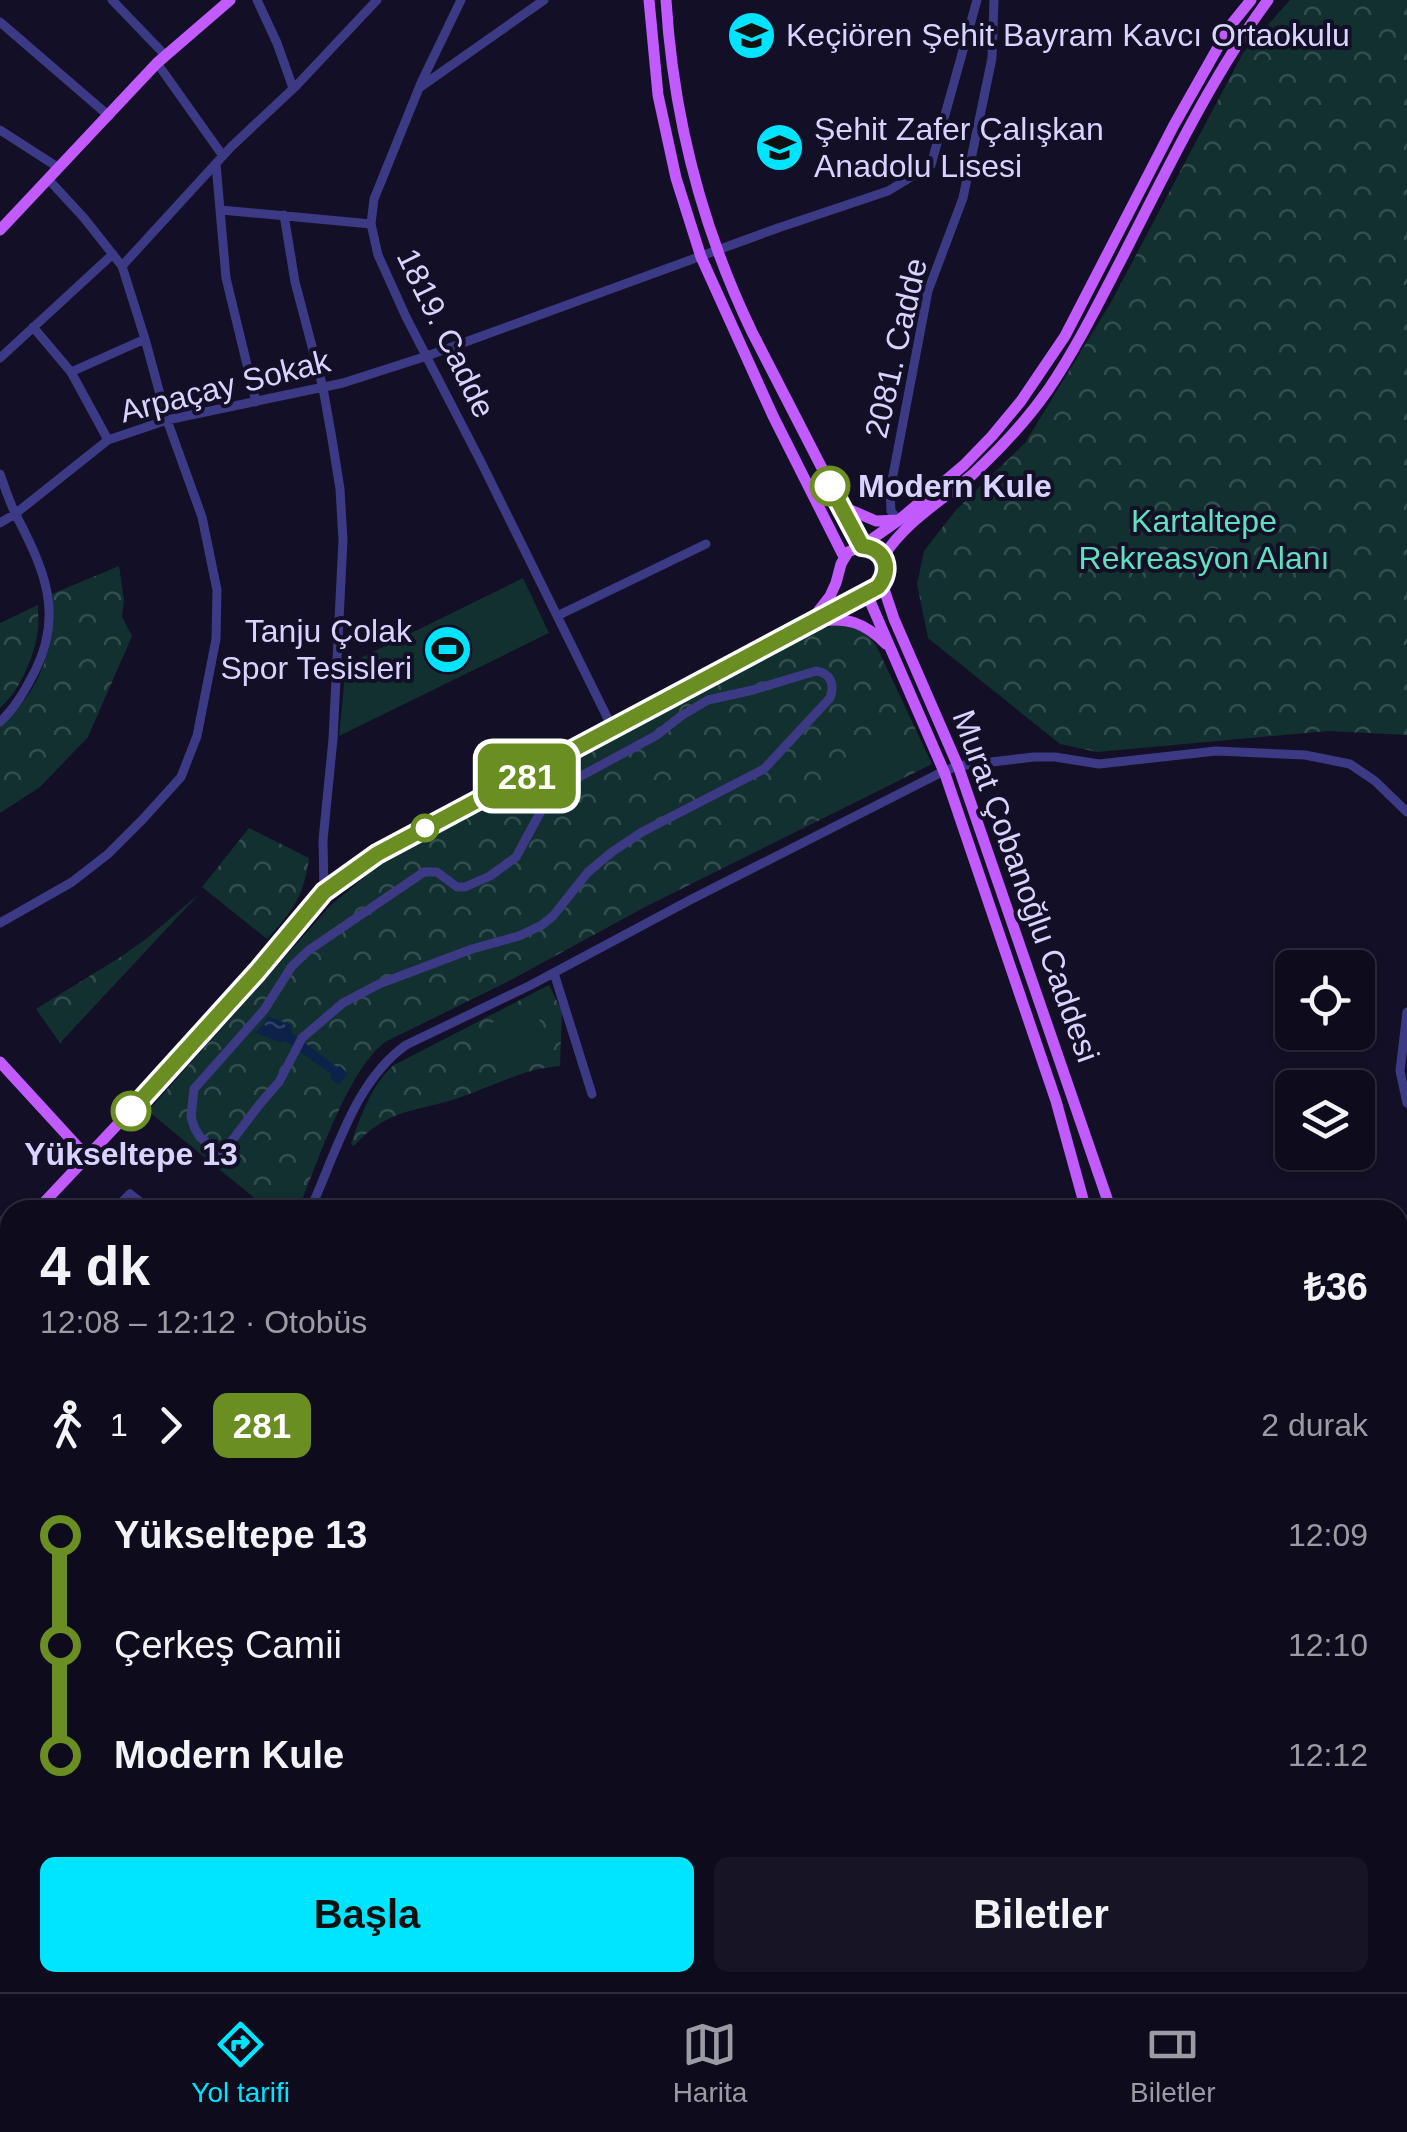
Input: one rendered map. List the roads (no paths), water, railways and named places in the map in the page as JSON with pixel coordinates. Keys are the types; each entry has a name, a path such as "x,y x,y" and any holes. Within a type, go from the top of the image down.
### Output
{"main road":[{"path":"3,223 49,180 214,5 230,0"},
{"path":"650,0 658,95 676,178 700,257 842,560 840,571 849,587 866,592"},
{"path":"666,0 684,132 694,179 718,251 743,314 862,546"},
{"path":"883,557 902,524 992,436 1044,367 1174,125 1230,26 1251,0"},
{"path":"808,624 830,596 842,560 853,548 902,524 972,474 1047,391 1096,309 1239,40 1268,0"},
{"path":"841,506 876,521 902,524"},
{"path":"47,1200 233,1000 324,892 377,854 882,583 887,570 883,557 873,548 862,546"},
{"name":"Murat Çobanoğlu Caddesi","path":"882,583 958,766 1107,1200"},
{"name":"Murat Çobanoğlu Caddesi","path":"866,592 944,770 1056,1101 1083,1200"},
{"path":"808,624 850,621 866,626 890,648"},
{"path":"2,1070 88,1158"},
{"path":"1102,1185 1113,1200"}],"street":[{"path":"112,0 161,59 219,160 226,278 256,402"},
{"path":"257,0 293,88"},
{"path":"122,266 219,160 377,0"},
{"name":"1819. Cadde","path":"461,0 419,88 374,199 371,224 378,255 406,317 613,729"},
{"path":"419,88 544,0"},
{"name":"Arpaçay Sokak","path":"0,523 108,440 166,420 323,388 426,356 888,192 931,165 977,0"},
{"name":"2081. Cadde","path":"902,524 891,511 890,491 928,291 963,198 992,58 994,0"},
{"path":"0,22 109,116"},
{"path":"0,130 60,168"},
{"path":"0,923 72,882 108,854 181,776 196,736 216,639 217,590 202,517 166,420 146,339 122,266 49,180"},
{"path":"221,210 371,224"},
{"path":"284,215 294,282 323,388 340,489 343,540 324,892"},
{"path":"0,358 113,254"},
{"path":"32,327 71,372 108,440"},
{"path":"71,372 146,339"},
{"path":"0,474 40,562 48,588 50,620 40,660 19,702 0,722"},
{"path":"557,616 706,544"},
{"path":"809,672 822,672 831,680 830,698 764,769 642,832 612,852 588,872 542,925 363,991 302,1038 294,1050 279,1082 220,1155 200,1137 192,1117 194,1089 264,1010 292,966 321,942 424,872 438,872 458,887 500,870 516,857 552,793 658,735 694,707 809,672"},
{"path":"314,1200 370,1081 390,1057 406,1046 944,770 1034,756 1098,764 1216,750 1293,754 1350,764 1375,781 1407,812"},
{"path":"554,973 592,1094"},
{"path":"1407,1012 1407,1104"}],"water":[{"path":"268,1016 291,1025 292,1033 348,1074 338,1085 331,1074 285,1041 256,1033"}],"place":[{"name":"Keçiören Şehit Bayram Kavcı Ortaokulu","path":"751,35"},
{"name":"Şehit Zafer Çalışkan Anadolu Lisesi","path":"779,147"},
{"name":"Modern Kule","path":"830,486"},
{"name":"Tanju Çolak Spor Tesisleri","path":"447,649"},
{"name":"Yükseltepe 13","path":"131,1111"}],"park label":[{"name":"Kartaltepe Rekreasyon Alanı","path":"1204,540"}]}
